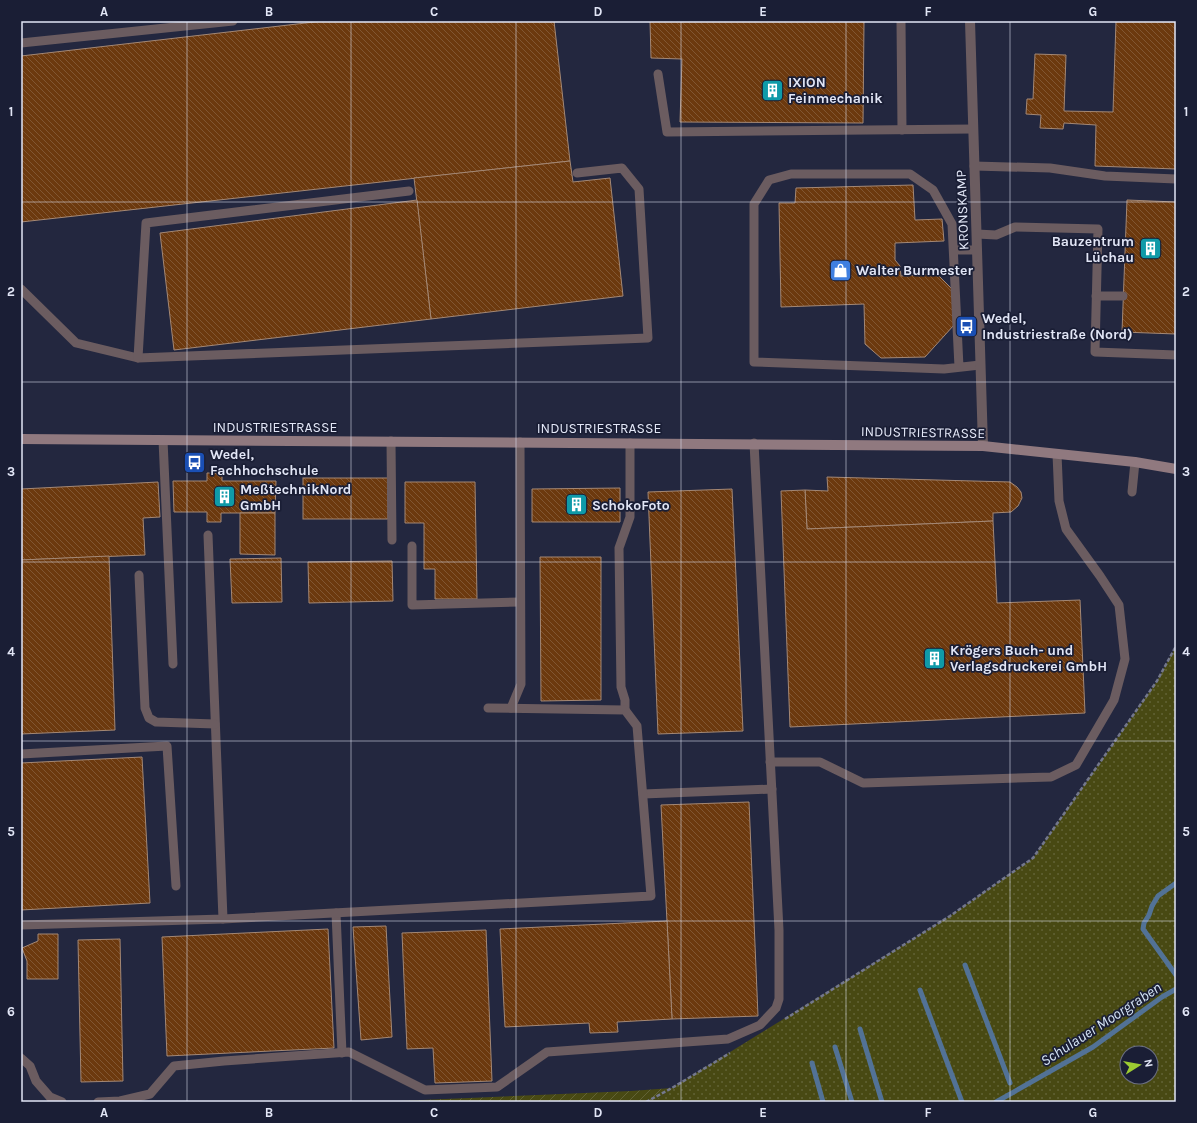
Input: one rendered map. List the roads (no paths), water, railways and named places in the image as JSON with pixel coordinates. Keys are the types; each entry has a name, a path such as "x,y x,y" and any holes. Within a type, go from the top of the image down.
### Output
{"street":[{"name":"KRONSKAMP","path":"970,21 983,446"},
{"name":"INDUSTRIESTRASSE","path":"21,439 754,443 983,446 1135,462 1176,469"}],"lane":[{"path":"21,43 232,21"},
{"path":"901,21 902,130"},
{"path":"658,74 667,132 973,129"},
{"path":"974,166 1050,168 1105,176 1176,179"},
{"path":"21,289 76,343 138,358 648,338 639,189 622,168 577,173"},
{"path":"959,368 952,224 933,190 910,174 791,174 769,180 754,204 754,362 944,369 959,368 980,365"},
{"path":"138,358 146,223 409,192"},
{"path":"976,234 996,235 1015,227 1098,230 1095,352 1176,355"},
{"path":"954,250 977,250"},
{"path":"1096,296 1123,296"},
{"path":"163,440 173,664"},
{"path":"391,441 392,540"},
{"path":"511,708 520,684 520,442"},
{"path":"21,925 223,919 651,896 637,726 626,710 621,687 619,548 630,517 630,443"},
{"path":"98,1102 120,1101 150,1094 174,1066 342,1052 349,1052 425,1090 497,1087 547,1052 728,1039 760,1025 776,1008 779,999 779,930 754,443"},
{"path":"770,762 820,762 863,783 1050,777 1076,765 1114,700 1125,659 1120,605 1066,529 1059,501 1057,454"},
{"path":"1132,492 1135,462"},
{"path":"208,535 223,919"},
{"path":"412,546 412,605 520,602"},
{"path":"139,576 145,708 149,718 156,722 215,724"},
{"path":"488,708 626,710"},
{"path":"21,754 167,746 176,886"},
{"path":"643,794 772,789"},
{"path":"336,913 342,1052"},
{"path":"21,1058 30,1066 36,1081 50,1097 62,1102"}],"waterway":[{"name":"Schulauer Moorgraben","path":"1176,883 1158,896 1144,923 1143,929 1176,975"},
{"path":"965,965 1010,1083"},
{"name":"Schulauer Moorgraben","path":"996,1102 1093,1047 1162,997 1176,989"},
{"path":"920,990 962,1102"},
{"path":"860,1029 882,1102"},
{"path":"835,1047 852,1102"},
{"path":"812,1063 823,1102"}],"place":[{"name":"IXION Feinmechanik","path":"772,90"},
{"name":"Bauzentrum Lüchau","path":"1150,249"},
{"name":"Walter Burmester","path":"841,270"},
{"name":"Wedel, Industriestraße (Nord)","path":"967,326"},
{"name":"Wedel, Fachhochschule","path":"195,462"},
{"name":"MeßtechnikNord GmbH","path":"224,497"},
{"name":"SchokoFoto","path":"576,505"},
{"name":"Krögers Buch- und Verlagsdruckerei GmbH","path":"935,658"}]}
